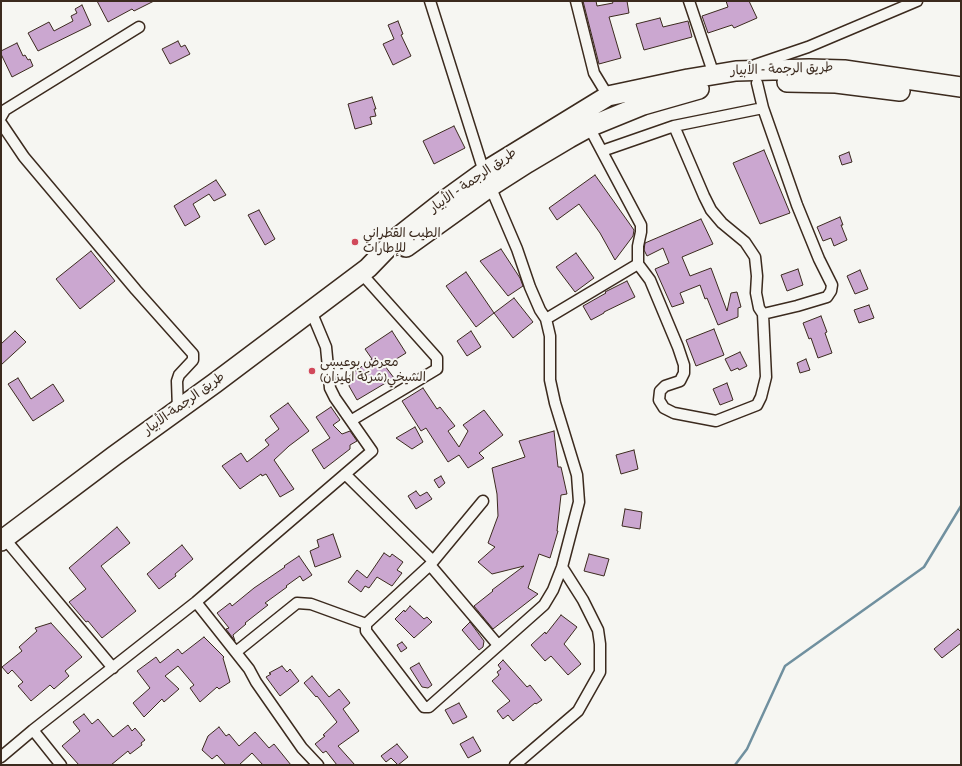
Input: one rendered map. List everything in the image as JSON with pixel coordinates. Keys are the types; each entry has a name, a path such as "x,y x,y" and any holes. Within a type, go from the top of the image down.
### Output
{"highway":[{"name":"طريق الرجمة - الأبيار","path":"365,271 400,251 488,179 608,96 688,78 736,71 809,69 844,70 961,87"},
{"name":"طريق الرجمة - الأبيار","path":"488,179 526,163 589,127 643,105 679,94 723,85 757,82 800,81 836,83 961,100"},
{"name":"طريق الرجمة-الأبيار","path":"3,540 114,456 365,271"}],"street":[{"path":"430,1 488,179 517,249 530,287 540,310 546,319 550,336 550,380 555,403 577,475 579,502 562,567 553,590 544,605 429,707 424,707 366,631 366,624 431,563 483,502"},
{"path":"576,1 594,73 608,96"},
{"path":"689,1 714,75"},
{"path":"736,71 808,47 917,1"},
{"path":"1,117 5,110 139,27"},
{"path":"757,82 763,108 797,205 832,285 832,291 827,297 763,314"},
{"path":"602,151 674,126 763,108"},
{"path":"1,122 24,157 136,290 193,354 193,360 180,375 177,381 178,410"},
{"path":"589,127 641,225 638,246 638,264 650,280 684,365 684,373 680,381 665,386 660,391 658,400 664,408 674,413 716,421 757,405 761,397 766,376 763,314 759,308 756,293 757,276 755,257 745,242 722,223 711,210 674,126"},
{"path":"546,319 638,264"},
{"path":"352,420 436,369 437,358 365,271"},
{"path":"1,757 33,730 196,602 372,451 352,420 335,398 330,388 326,347 311,311"},
{"path":"345,474 431,563 498,645"},
{"path":"3,540 113,668"},
{"path":"516,765 578,711 600,672 600,644 598,630 583,600 562,567"},
{"path":"196,602 250,669 256,682 302,748 318,765"},
{"path":"236,652 297,603 311,604 366,624"},
{"path":"33,730 61,765"}],"building":[{"path":"97,1 154,1 134,11 132,9 108,22"},
{"path":"583,1 596,1 597,6 613,3 612,1 627,1 629,13 609,17 621,58 599,64"},
{"path":"726,1 749,1 757,18 734,28 732,25 708,33 702,16 728,7"},
{"path":"82,5 91,25 38,51 28,33 49,22 54,31 73,21 71,16 77,13 75,9"},
{"path":"660,18 663,27 688,21 692,37 644,50 636,24"},
{"path":"398,21 403,34 401,35 411,56 393,65 383,44 394,39 388,25"},
{"path":"178,41 181,47 185,45 190,54 170,64 162,49"},
{"path":"17,43 23,56 25,55 28,60 30,59 33,66 12,77 1,51"},
{"path":"372,97 376,109 374,109 376,116 370,117 372,124 355,129 348,104"},
{"path":"454,126 465,148 434,164 423,141"},
{"path":"764,150 790,213 760,224 733,163"},
{"path":"849,152 852,162 842,165 839,156"},
{"path":"595,175 634,230 633,236 615,260 600,233 579,204 557,220 549,208"},
{"path":"216,180 226,195 214,201 209,194 193,204 200,217 185,226 174,206"},
{"path":"259,210 275,239 265,245 248,215"},
{"path":"840,217 843,225 841,225 847,240 834,246 831,238 823,241 817,227"},
{"path":"701,219 713,244 682,257 690,276 711,268 727,311 731,293 737,292 741,307 738,308 738,317 718,325 700,285 680,293 684,303 672,307 655,269 669,263 663,248 647,256 644,250 645,243"},
{"path":"501,249 520,278 523,286 508,296 480,261"},
{"path":"91,251 115,281 80,309 56,279"},
{"path":"576,253 594,278 575,292 556,267"},
{"path":"798,269 803,285 787,291 781,275"},
{"path":"860,270 868,289 855,294 847,276"},
{"path":"466,272 494,313 476,327 446,286"},
{"path":"627,281 635,297 591,320 583,306 606,293 605,292"},
{"path":"514,298 533,322 513,338 494,313"},
{"path":"869,305 874,318 859,323 854,310"},
{"path":"821,316 832,353 818,358 811,338 809,339 803,323"},
{"path":"714,329 724,355 696,366 686,340"},
{"path":"15,331 26,342 1,365 1,344"},
{"path":"392,331 406,353 385,366 394,378 357,400 349,386 350,375 372,359 365,349"},
{"path":"471,331 481,347 467,356 457,341"},
{"path":"740,352 747,366 739,370 738,368 731,371 725,359"},
{"path":"806,359 810,370 800,373 797,363"},
{"path":"18,378 31,399 53,384 64,401 33,421 8,384"},
{"path":"727,383 733,400 720,405 713,389"},
{"path":"423,388 437,409 440,407 455,426 448,431 459,447 468,431 463,425 484,410 503,435 479,453 484,458 468,468 459,455 448,462 426,428 421,431 402,401"},
{"path":"288,403 309,431 289,446 274,460 294,489 280,497 266,474 262,476 261,474 240,489 222,466 241,453 247,462 269,445 265,440 279,429 270,416"},
{"path":"331,407 340,420 333,425 342,434 350,431 357,441 350,445 350,449 324,469 312,450 330,438 316,417"},
{"path":"415,427 423,442 412,449 396,438"},
{"path":"554,431 558,467 561,467 567,494 561,495 558,531 550,558 539,554 528,588 538,594 493,629 474,606 493,591 492,590 524,566 492,574 478,562 495,547 488,543 498,516 497,494 492,468 525,457 519,441"},
{"path":"634,450 638,469 621,474 616,455"},
{"path":"441,476 445,483 439,488 434,480"},
{"path":"416,491 420,496 427,492 432,499 416,509 408,496"},
{"path":"625,509 642,512 640,529 622,526"},
{"path":"117,527 130,543 101,566 136,611 102,638 69,602 86,589 69,568"},
{"path":"333,534 341,557 315,567 310,551 319,547 317,540"},
{"path":"182,545 193,559 175,574 176,576 159,589 147,574"},
{"path":"384,553 390,557 392,554 403,562 397,570 402,573 392,586 377,577 369,588 365,586 361,592 348,582 357,570 367,578"},
{"path":"589,554 609,559 604,576 584,571"},
{"path":"299,556 312,575 303,581 300,576 265,603 268,605 245,623 246,624 233,635 235,641 226,629 229,628 217,613 230,603 232,606 254,588"},
{"path":"410,606 424,619 427,617 432,622 414,638 395,619 404,610 405,612"},
{"path":"561,615 577,627 564,644 581,664 568,675 551,656 545,661 531,645 545,632 546,634"},
{"path":"470,622 484,641 483,647 479,650 462,630"},
{"path":"51,623 82,657 65,671 69,676 54,689 50,685 31,701 18,686 23,682 12,670 8,674 2,667 22,651 19,647 37,631 35,628"},
{"path":"958,629 961,632 961,643 942,658 934,649"},
{"path":"204,637 224,657 223,658 230,682 219,689 217,687 200,702 190,688 194,685 178,666 165,676 179,689 164,702 162,699 144,717 133,703 150,688 137,671 156,657 160,663 178,649 182,654"},
{"path":"402,642 407,648 401,652 397,645"},
{"path":"503,660 527,687 530,685 542,700 536,704 535,703 513,721 508,715 503,719 497,711 510,701 492,681 499,675 497,672 501,669 498,665"},
{"path":"419,663 432,685 428,688 422,687 410,668"},
{"path":"282,666 287,672 290,669 299,681 280,696 266,677 271,674 269,673"},
{"path":"312,676 329,697 339,689 350,703 343,709 359,731 338,746 355,765 337,765 326,751 323,753 315,744 325,736 323,735 337,722 317,696 316,697 304,683"},
{"path":"459,703 467,717 453,724 445,710"},
{"path":"84,714 92,724 98,719 113,737 128,725 132,731 135,728 145,740 141,743 142,745 130,754 128,751 111,765 79,765 62,746 80,731 73,722"},
{"path":"219,727 226,736 229,734 239,746 255,732 269,748 274,744 291,765 263,765 252,753 239,765 226,765 217,755 212,759 202,750 208,736"},
{"path":"473,737 481,751 468,758 460,744"},
{"path":"397,744 408,757 398,765 391,758 386,762 381,756"}],"waterway":[{"path":"735,765 747,749 785,666 924,567 961,506"}],"place":[{"name":"الطيب القطراني للإطارات","path":"355,242"},
{"name":"معرض بوعيسى الشيخي(شركة الميزان)","path":"312,371"}]}
